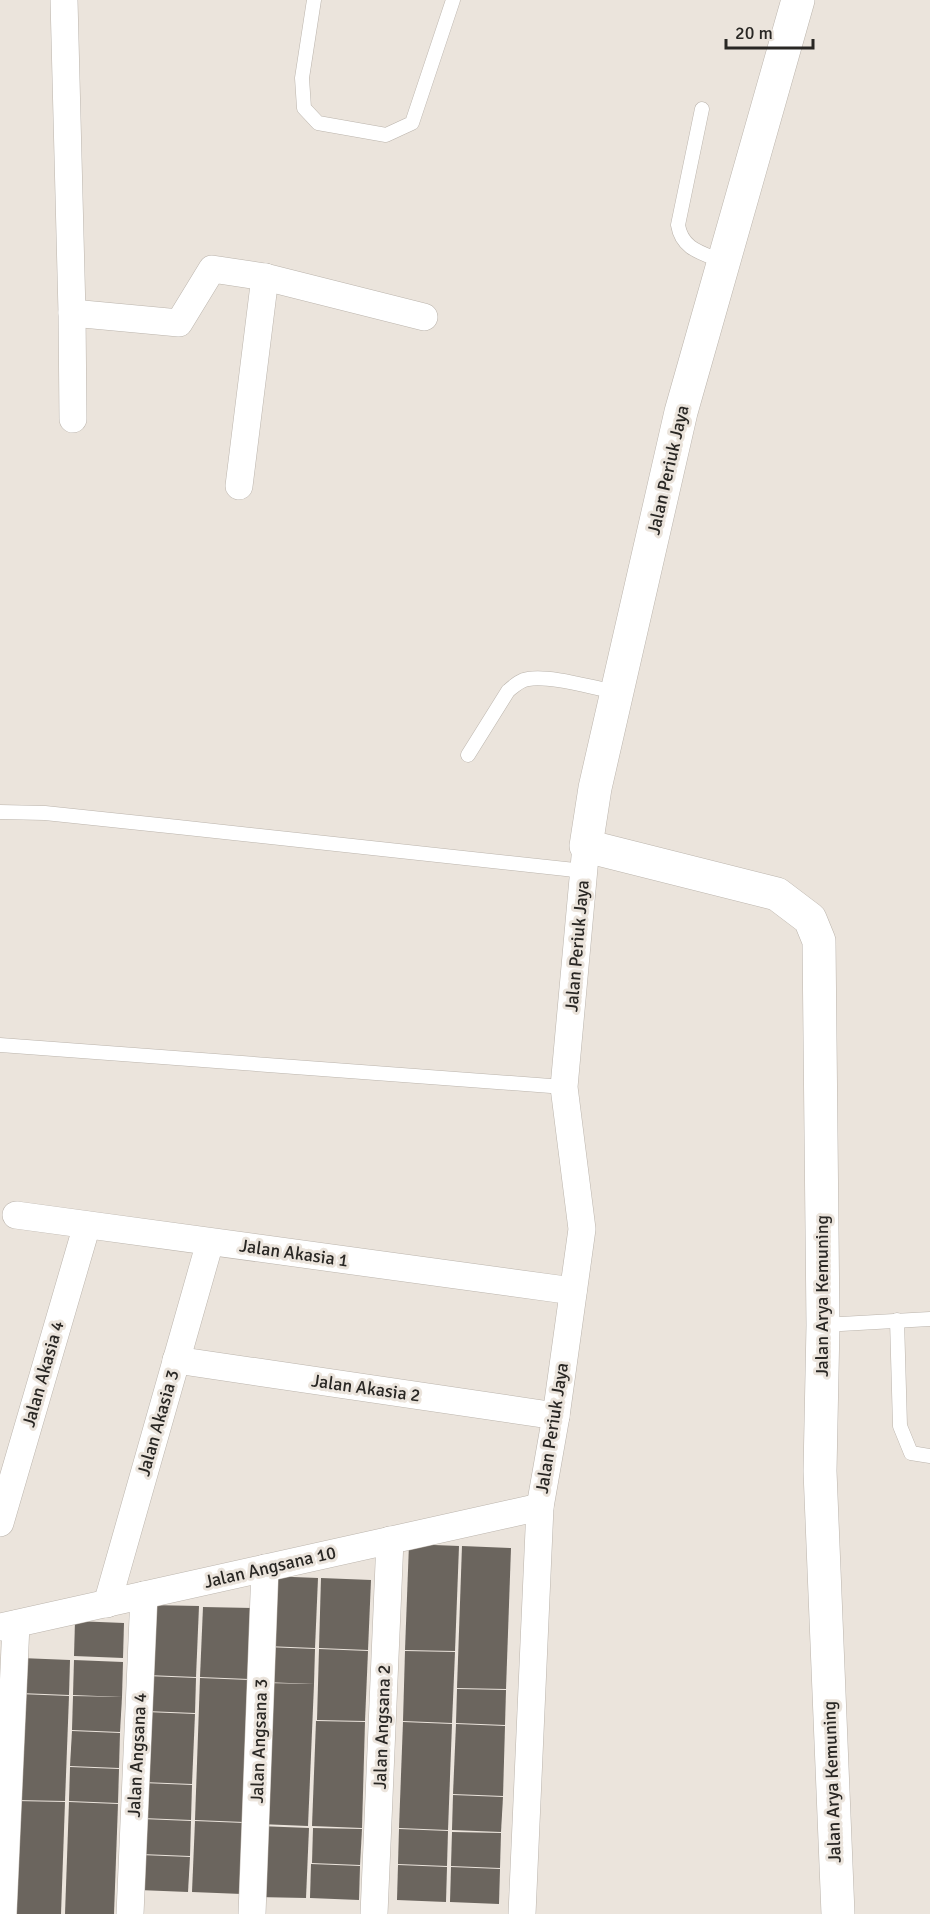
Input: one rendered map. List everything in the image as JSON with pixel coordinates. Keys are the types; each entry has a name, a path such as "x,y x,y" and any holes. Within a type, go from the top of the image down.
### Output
{"street":[{"path":"64,0 73,419"},
{"name":"Jalan Periuk Jaya","path":"522,1914 540,1507 556,1416 582,1229 564,1087 585,858 595,788 681,412 798,0"},
{"path":"72,313 179,322 212,269 264,277 424,317"},
{"path":"238,486 264,277"},
{"name":"Jalan Arya Kemuning","path":"585,858 777,894 810,919 819,941 823,1325 820,1471 838,1914"},
{"name":"Jalan Akasia 1","path":"16,1215 573,1291"},
{"name":"Jalan Akasia 4","path":"0,1523 87,1225"},
{"name":"Jalan Akasia 3","path":"107,1604 210,1242"},
{"name":"Jalan Akasia 2","path":"176,1360 556,1416"},
{"name":"Jalan Angsana 10","path":"4,1626 540,1507"},
{"name":"Jalan Angsana 2","path":"374,1914 390,1540"},
{"name":"Jalan Angsana 3","path":"252,1914 265,1568"},
{"name":"Jalan Angsana 4","path":"130,1914 144,1595"},
{"path":"2,1912 4,1626"}],"lane":[{"path":"314,0 302,78 304,108 318,123 386,135 412,123 453,0"},
{"path":"702,110 678,225 684,241 690,248 723,262"},
{"path":"468,755 508,691 517,683 528,679 551,680 617,692"},
{"path":"0,812 45,813 585,858"},
{"path":"0,1045 564,1087"},
{"path":"823,1325 930,1319"},
{"path":"897,1320 900,1426 911,1453 930,1456"}],"building":[{"path":"409,1544 459,1546 455,1651 405,1650"},
{"path":"462,1546 511,1548 506,1689 457,1688"},
{"path":"268,1576 318,1578 315,1648 266,1646"},
{"path":"321,1578 371,1580 368,1650 319,1648"},
{"path":"149,1605 199,1606 196,1677 147,1675"},
{"path":"203,1607 252,1608 249,1679 200,1677"},
{"path":"75,1621 124,1623 123,1658 74,1656"},
{"path":"266,1647 315,1649 314,1684 264,1682"},
{"path":"319,1649 368,1651 365,1721 317,1720"},
{"path":"405,1651 455,1652 452,1723 403,1721"},
{"path":"21,1658 70,1660 69,1695 20,1693"},
{"path":"74,1660 123,1662 122,1697 73,1695"},
{"path":"147,1676 196,1678 195,1713 146,1711"},
{"path":"200,1678 249,1680 244,1822 195,1820"},
{"path":"264,1683 314,1684 308,1826 260,1824"},
{"path":"457,1689 506,1690 505,1725 456,1723"},
{"path":"19,1694 69,1696 65,1801 16,1800"},
{"path":"73,1696 122,1697 120,1732 72,1730"},
{"path":"146,1712 195,1714 192,1784 143,1782"},
{"path":"316,1721 365,1722 362,1828 312,1826"},
{"path":"403,1722 452,1724 448,1830 399,1828"},
{"path":"456,1724 505,1726 503,1796 453,1794"},
{"path":"72,1731 120,1733 119,1768 70,1766"},
{"path":"70,1767 119,1769 118,1803 69,1801"},
{"path":"143,1783 192,1785 191,1820 142,1818"},
{"path":"453,1795 503,1797 501,1832 452,1830"},
{"path":"16,1801 65,1802 61,1914 11,1914"},
{"path":"69,1802 118,1804 114,1914 65,1914"},
{"path":"142,1819 191,1821 190,1856 141,1854"},
{"path":"195,1821 244,1823 242,1894 192,1892"},
{"path":"259,1826 309,1828 306,1898 257,1897"},
{"path":"313,1828 362,1829 360,1865 312,1863"},
{"path":"399,1829 448,1831 447,1866 398,1864"},
{"path":"452,1832 501,1833 500,1868 451,1866"},
{"path":"141,1855 190,1857 188,1892 139,1890"},
{"path":"311,1864 360,1866 359,1900 310,1898"},
{"path":"398,1865 447,1867 446,1902 397,1900"},
{"path":"451,1867 500,1869 499,1904 450,1902"}]}
